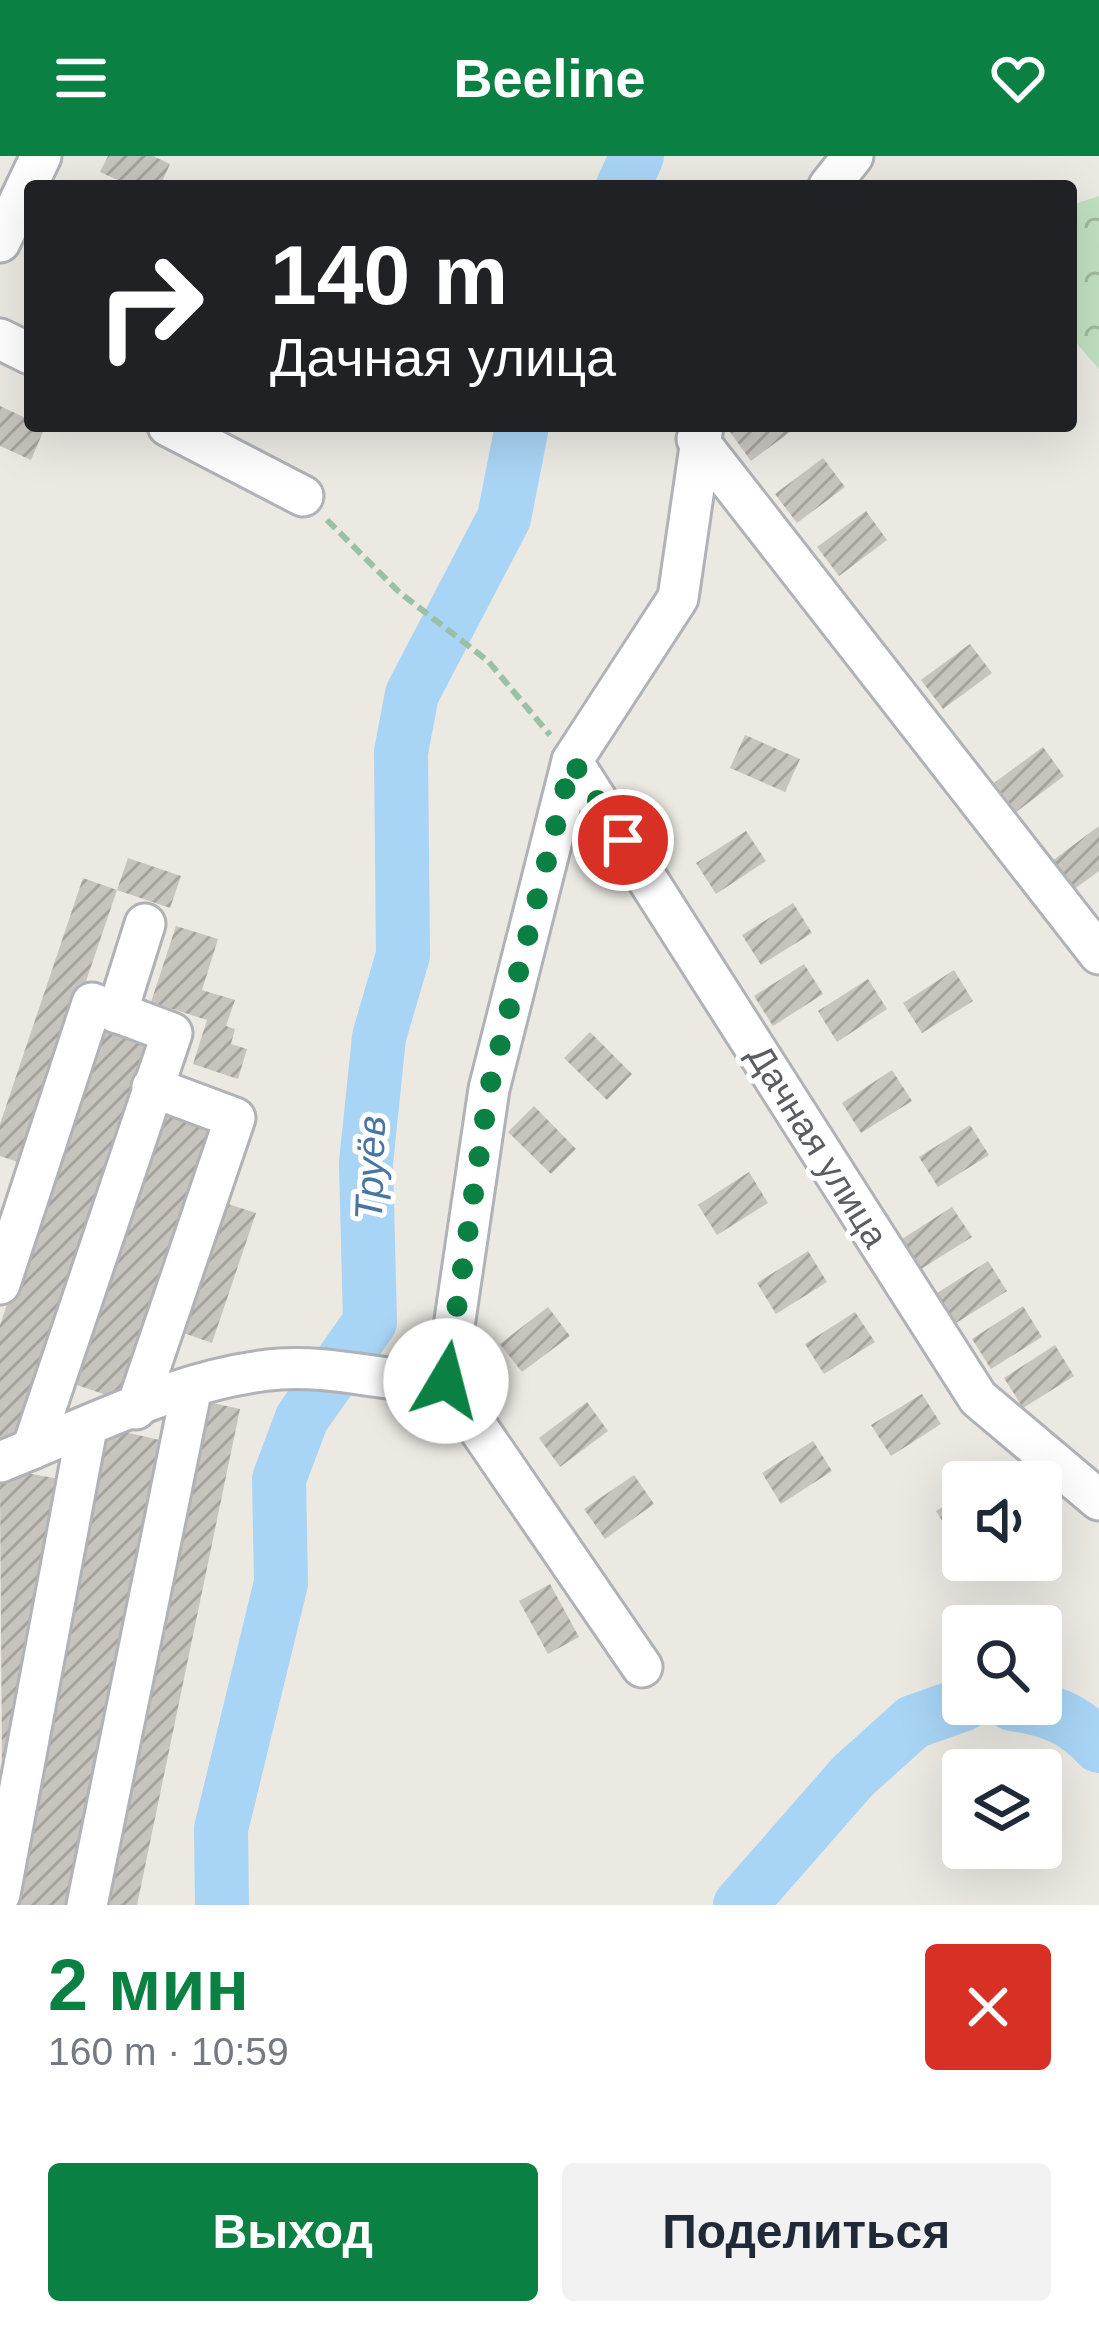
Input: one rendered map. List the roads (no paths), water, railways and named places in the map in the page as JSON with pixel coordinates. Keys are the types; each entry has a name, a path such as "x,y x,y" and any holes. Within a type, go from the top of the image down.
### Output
{"street":[{"path":"834,180 853,156"},
{"path":"0,242 24,190"},
{"path":"180,432 303,496"},
{"path":"642,1666 446,1381 489,1089 572,761 678,598 700,432"},
{"path":"700,432 1099,954"},
{"name":"Дачная улица","path":"572,761 978,1398 1099,1500"},
{"path":"118,1013 145,924"},
{"path":"0,1284 92,1004 172,1033 16,1455"},
{"path":"136,1409 236,1118 152,1087"},
{"path":"16,1455 192,1387 282,1369 407,1383 446,1381"},
{"path":"87,1905 192,1387"},
{"path":"0,1894 87,1428"}],"waterway":[{"name":"Труёв","path":"626,180 637,156"},
{"name":"Труёв","path":"222,1905 221,1829 281,1583 279,1479 302,1418 370,1322 366,1163 379,1037 403,955 401,752 412,694 504,518 521,432"},
{"name":"Труёв","path":"740,1905 853,1776 913,1722 942,1712"},
{"name":"Труёв","path":"1062,1717 1099,1746"}]}
